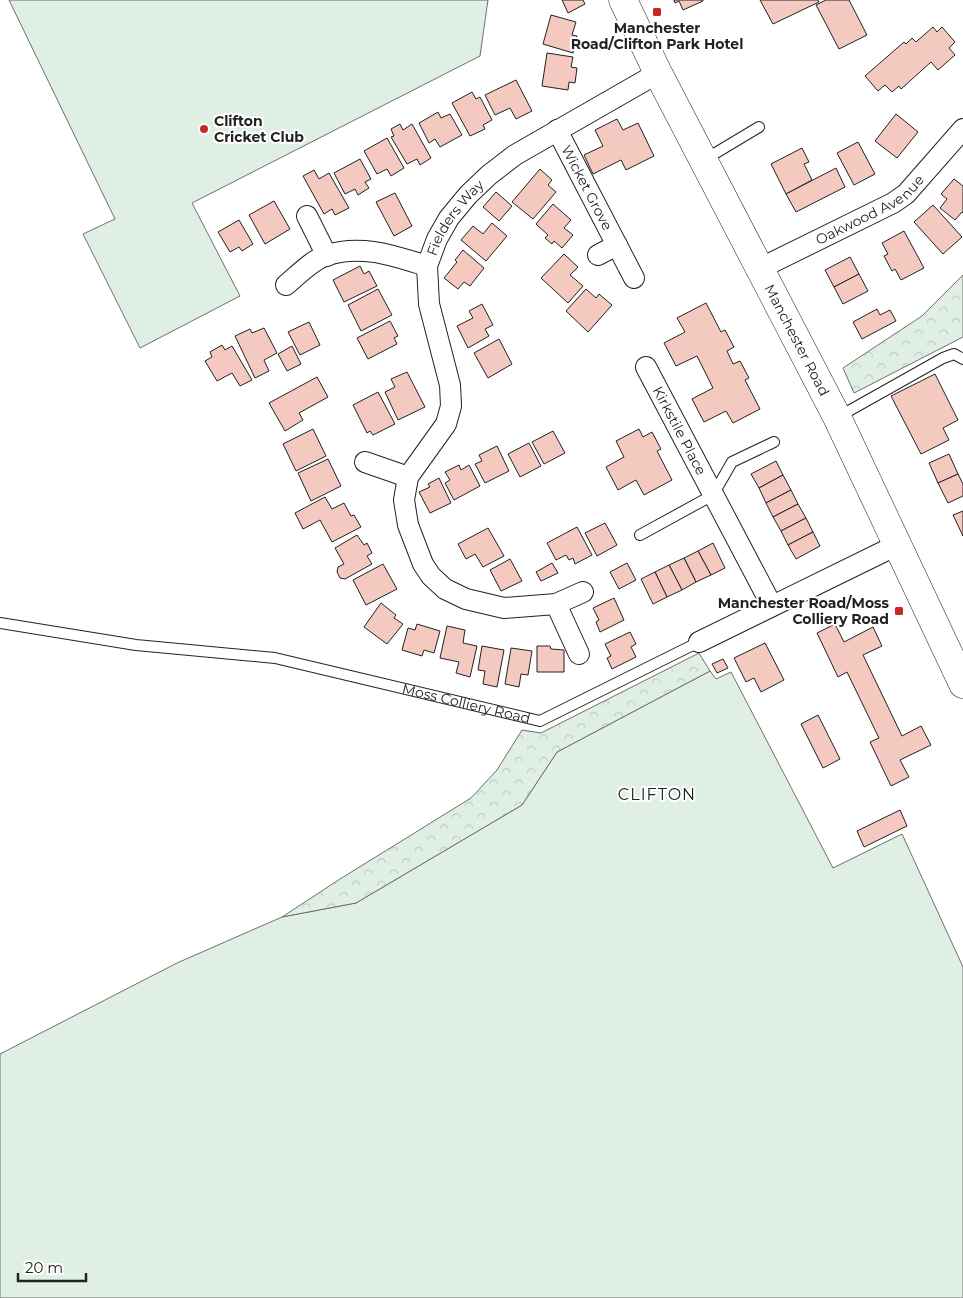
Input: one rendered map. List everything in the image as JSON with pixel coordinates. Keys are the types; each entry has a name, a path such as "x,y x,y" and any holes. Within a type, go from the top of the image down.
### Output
{"main road":[{"name":"Manchester Road","path":"623,0 703,161 837,417 963,684"}],"street":[{"name":"Fielders Way","path":"583,592 556,604 504,608 466,599 446,589 431,576 423,564 408,525 404,500 408,477 446,424 451,406 450,385 429,304 427,266 437,239 449,218 468,195 515,155 658,73"},
{"name":"Oakwood Avenue","path":"759,269 899,199 906,194 963,129"},
{"name":"Wicket Grove","path":"558,130 634,278"},
{"path":"307,216 327,256"},
{"name":"Wicket Grove","path":"598,255 617,245"},
{"path":"286,284 327,256 354,250 375,251 427,266"},
{"name":"Kirkstile Place","path":"646,367 772,606"},
{"path":"365,462 408,477"},
{"name":"Moss Colliery Road","path":"699,642 897,545"},
{"path":"556,604 579,654"}],"lane":[{"path":"703,161 759,127"},
{"path":"837,417 943,358 954,354 963,359"},
{"name":"Kirkstile Place","path":"713,495 732,462 774,442"},
{"path":"640,535 713,495"},
{"name":"Moss Colliery Road","path":"0,622 136,645 275,658 540,721 699,642"}],"green space":[{"name":"Clifton Cricket Club","path":"9,0 488,0 480,56 192,203 240,296 140,348 83,234 115,219"},
{"path":"963,275 963,337 854,393 843,368 922,316"},
{"path":"699,653 710,671 557,752 522,805 356,903 282,917 471,798 497,770 522,730 541,733"},
{"path":"710,671 716,679 731,672 833,868 902,834 963,967 963,1298 0,1298 0,1054 177,963 282,917 356,903 522,805 557,752"}],"building":[{"path":"562,0 583,0 585,4 568,13"},
{"path":"674,0 703,1 683,10 679,1 675,3"},
{"path":"760,0 818,0 819,2 773,24"},
{"path":"826,0 849,0 867,35 839,49 816,5"},
{"path":"551,15 576,22 572,35 577,36 573,53 543,44"},
{"path":"933,27 937,32 942,27 955,42 949,48 955,55 938,70 931,62 901,89 899,86 892,92 885,85 878,91 865,76 904,42 906,44 912,38 916,42"},
{"path":"547,53 573,57 571,67 577,68 575,83 569,82 568,90 542,86"},
{"path":"516,80 532,111 516,119 510,108 495,115 485,95"},
{"path":"472,92 476,99 480,97 492,120 483,125 485,129 470,136 452,103"},
{"path":"438,112 441,118 450,114 462,135 440,147 435,139 429,143 419,123"},
{"path":"896,114 918,132 897,158 875,141"},
{"path":"617,119 623,130 638,123 654,156 626,170 621,160 593,174 584,155 603,146 595,130"},
{"path":"400,124 403,130 412,124 431,158 420,165 417,159 407,164 391,137 394,136 391,129"},
{"path":"387,138 404,168 391,176 387,169 377,174 364,151"},
{"path":"858,142 875,174 854,185 837,153"},
{"path":"802,148 809,162 804,164 812,180 786,194 771,164"},
{"path":"360,159 371,179 365,182 369,188 358,195 355,189 345,194 334,173"},
{"path":"836,168 845,187 796,212 786,194"},
{"path":"540,169 552,180 548,185 556,192 533,219 512,202"},
{"path":"314,170 319,179 329,173 349,208 335,215 332,209 324,214 303,176"},
{"path":"954,179 963,186 963,213 955,220 940,208 947,199 941,194"},
{"path":"496,192 512,206 499,221 483,207"},
{"path":"395,193 412,226 394,236 376,202"},
{"path":"274,201 290,229 265,244 249,215"},
{"path":"553,204 571,220 564,228 573,235 562,248 554,241 552,244 545,238 548,235 536,224"},
{"path":"933,205 962,237 943,254 914,222"},
{"path":"239,220 253,244 242,251 239,247 230,252 218,232"},
{"path":"492,223 507,236 486,261 461,240 473,226 483,234"},
{"path":"904,231 924,268 901,280 895,269 892,271 884,256 888,254 882,243"},
{"path":"463,250 484,268 470,286 464,282 458,289 444,278 457,262 455,260"},
{"path":"564,254 578,267 570,275 583,286 568,303 541,278"},
{"path":"850,257 859,274 834,287 825,270"},
{"path":"360,266 364,274 369,271 377,286 344,302 333,280"},
{"path":"859,274 868,291 843,304 834,287"},
{"path":"378,289 392,315 361,331 348,305"},
{"path":"586,289 596,298 599,294 612,305 588,332 566,311"},
{"path":"706,303 721,332 725,330 734,347 727,351 733,364 740,361 749,378 745,380 760,409 733,423 726,411 704,422 692,399 713,388 697,356 676,366 664,343 685,332 677,318"},
{"path":"482,304 493,325 485,329 489,336 468,348 457,326 473,318 469,311"},
{"path":"877,309 880,315 890,310 896,321 862,339 853,322"},
{"path":"390,321 398,336 394,338 397,344 368,359 357,338"},
{"path":"309,322 320,345 300,355 288,332"},
{"path":"264,328 277,353 264,360 269,371 255,378 235,336 250,329 252,333"},
{"path":"499,339 512,364 488,378 474,353"},
{"path":"222,345 225,350 232,346 252,380 240,386 232,373 217,381 205,361 212,357 210,352"},
{"path":"292,346 301,364 287,371 278,354"},
{"path":"407,372 425,407 398,420 385,392 395,387 391,379"},
{"path":"935,374 958,420 943,428 949,440 921,454 891,396"},
{"path":"317,377 328,397 299,413 303,420 285,431 269,403"},
{"path":"378,392 395,424 373,435 370,431 367,433 353,405"},
{"path":"313,429 326,456 296,471 283,444"},
{"path":"639,429 643,437 652,432 661,449 657,451 672,480 644,495 636,480 618,490 606,467 624,457 616,441"},
{"path":"553,431 565,453 544,464 532,442"},
{"path":"529,443 541,466 520,477 508,454"},
{"path":"497,446 509,471 485,483 475,464 482,461 479,455"},
{"path":"949,454 958,474 938,483 929,463"},
{"path":"328,459 341,486 311,501 298,473"},
{"path":"776,461 783,475 759,488 751,474"},
{"path":"459,465 461,470 469,465 480,486 454,500 445,483 450,480 445,472"},
{"path":"958,474 963,484 963,496 948,503 938,483"},
{"path":"783,475 791,490 766,503 759,488"},
{"path":"439,478 451,503 430,513 419,492 430,487 428,484"},
{"path":"791,490 798,504 773,517 766,503"},
{"path":"325,497 332,509 344,503 351,516 354,515 361,527 332,542 320,520 303,529 295,513"},
{"path":"798,504 806,518 781,531 773,517"},
{"path":"963,511 963,536 953,515"},
{"path":"806,518 813,532 788,545 781,531"},
{"path":"605,523 617,545 597,556 585,533"},
{"path":"577,527 592,555 575,564 573,558 569,560 566,555 556,560 547,543"},
{"path":"488,528 504,556 483,567 475,554 466,559 458,544"},
{"path":"813,532 820,546 796,559 788,545"},
{"path":"357,535 364,545 367,543 372,553 367,556 372,564 345,579 340,578 337,572 338,567 344,564 335,548"},
{"path":"713,543 725,568 711,575 698,551"},
{"path":"698,551 711,575 696,582 684,558"},
{"path":"684,558 696,582 682,590 669,565"},
{"path":"510,559 522,581 501,591 490,570"},
{"path":"552,563 558,573 541,581 536,572"},
{"path":"627,563 636,580 619,589 610,572"},
{"path":"383,564 397,589 366,605 353,580"},
{"path":"669,565 682,590 667,597 655,572"},
{"path":"655,572 667,597 653,604 641,579"},
{"path":"614,598 624,620 600,632 596,622 599,620 593,608"},
{"path":"381,603 396,615 394,618 403,624 387,644 364,627"},
{"path":"417,624 440,631 434,653 424,650 422,656 402,650 408,628 415,630"},
{"path":"835,624 844,642 873,627 882,646 863,655 902,736 921,726 931,745 900,760 909,777 891,786 870,742 879,738 847,672 838,677 817,633"},
{"path":"447,626 465,630 463,643 477,646 470,677 456,673 459,662 440,658"},
{"path":"630,632 636,644 631,647 636,657 612,669 607,658 611,656 605,644"},
{"path":"765,643 784,680 761,692 754,678 746,682 734,658"},
{"path":"482,646 504,650 497,687 483,684 485,671 478,670"},
{"path":"537,646 550,646 551,649 564,650 564,672 537,672"},
{"path":"511,648 532,651 528,675 521,674 519,687 505,684"},
{"path":"723,659 728,668 717,673 712,664"},
{"path":"818,715 840,759 823,768 801,724"},
{"path":"900,810 907,826 864,847 857,831"}],"place":[{"name":"Manchester Road/Clifton Park Hotel","path":"657,12"},
{"name":"Clifton Cricket Club","path":"204,129"},
{"name":"Manchester Road/Moss Colliery Road","path":"899,611"}],"district":[{"name":"CLIFTON","path":"657,794"}]}
